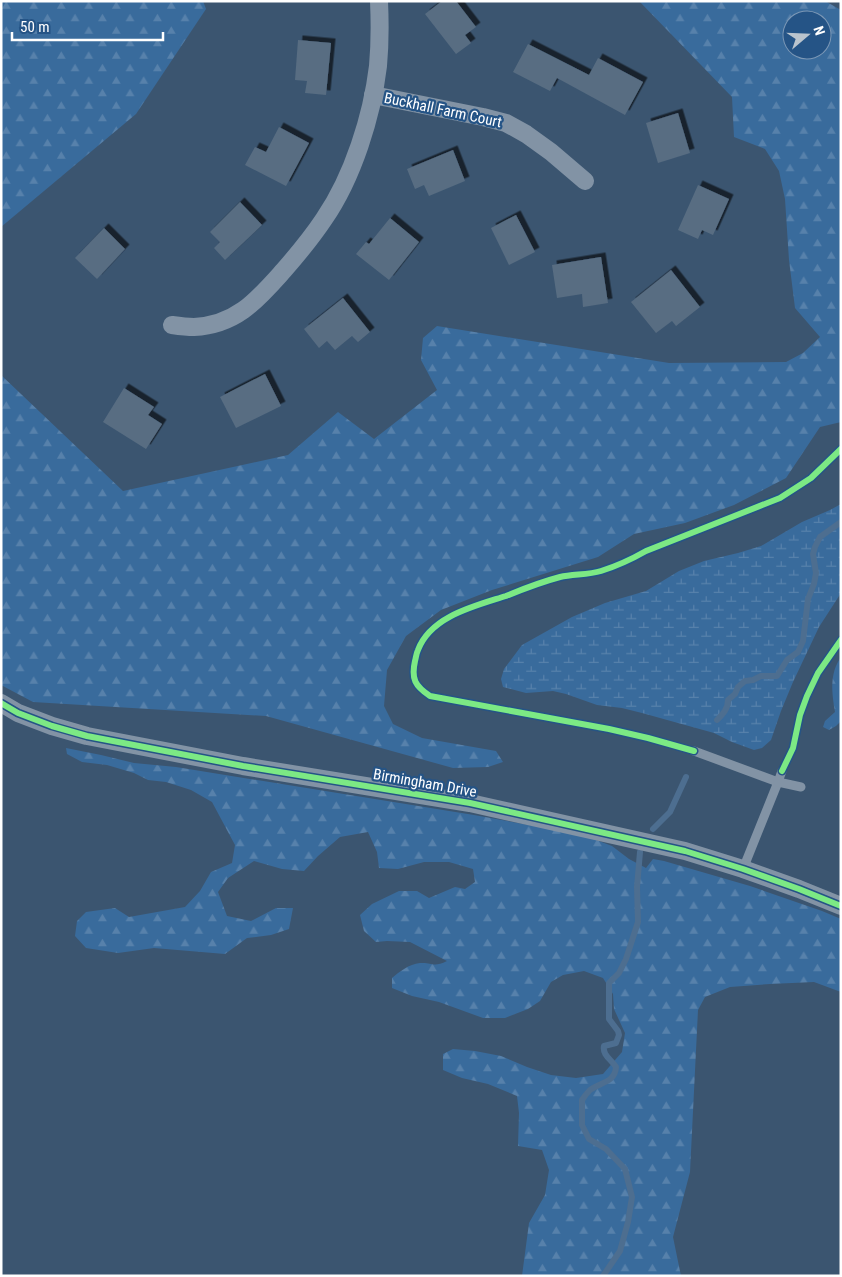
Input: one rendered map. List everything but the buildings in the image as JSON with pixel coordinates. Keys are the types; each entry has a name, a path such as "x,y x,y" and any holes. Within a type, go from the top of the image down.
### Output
{"street":[{"path":"172,325 193,327 216,324 239,314 259,298 325,219 346,180 364,131 373,95 378,65 379,1"},
{"name":"Buckhall Farm Court","path":"373,95 506,123 532,138 585,181"},
{"name":"Birmingham Drive","path":"1,703 52,726 87,736 243,766 470,803 686,851 799,888 841,906"}],"lane":[{"path":"694,751 778,782 801,787"},
{"path":"743,869 782,772"}],"green space":[{"path":"1,1 203,1 206,9 136,114 1,227"},
{"path":"639,1 825,1 841,10 841,422 820,427 786,478 734,505 685,523 634,534 598,557 492,590 441,610 406,636 387,670 384,706 393,724 422,738 496,751 503,762 488,767 453,768 266,716 33,702 1,685 1,375 123,491 288,455 338,412 374,439 437,390 421,360 423,338 437,326 669,363 786,362 803,353 820,337 795,308 789,260 785,199 779,171 765,149 734,137 732,97"},
{"path":"841,504 841,593 819,627 793,682 771,740 762,748 754,750 714,733 622,708 597,705 566,694 553,691 526,693 503,687 501,679 504,669 522,645 572,617 605,603 646,591 679,571 704,561 761,546 802,522"},
{"path":"841,657 841,721 829,730 823,727 825,721 835,712 832,691 833,677"},
{"path":"66,748 134,763 176,767 474,815 583,835 612,846 629,859 646,868 653,859 750,886 841,919 841,992 814,982 730,987 705,997 698,1010 690,1172 673,1237 681,1276 522,1276 529,1223 545,1195 549,1170 542,1150 518,1146 519,1113 517,1096 488,1084 462,1078 443,1070 443,1054 453,1049 501,1056 551,1075 576,1078 603,1074 622,1052 625,1033 614,1009 613,994 603,978 584,971 563,975 551,982 540,1001 528,1009 505,1018 483,1018 392,988 392,978 408,967 420,963 439,964 447,961 410,942 376,942 364,931 360,915 372,904 399,891 417,891 429,898 455,887 465,889 475,882 473,869 449,862 424,862 398,869 379,868 377,852 368,832 340,837 304,871 282,869 254,861 228,878 218,892 227,916 251,921 276,908 293,908 289,929 271,935 247,938 225,954 154,948 118,953 86,948 75,936 77,921 86,912 115,908 129,917 185,907 200,891 211,872 232,863 235,845 212,802 191,790 166,782 148,780 134,773 107,765 82,762 67,754"}],"waterway":[{"path":"717,720 726,709 728,700 745,681 761,676 777,676 787,660 798,652 803,641 808,599 816,573 813,554 815,547 820,537 841,522"},
{"path":"653,829 670,812 686,777"},
{"path":"603,1276 620,1251 628,1222 632,1197 625,1169 606,1149 589,1139 582,1125 582,1100 590,1090 606,1082 615,1072 616,1067 606,1055 604,1049 604,1046 616,1043 619,1035 609,1019 609,983 619,973 626,959 638,922 637,887 640,852"}],"cycle path":[{"path":"694,751 609,729 430,696 415,682 414,667 417,651 424,638 433,629 455,614 553,579 607,569 646,551 780,498 811,478 841,449"},
{"path":"782,771 793,748 800,715 807,696 818,673 841,640"},
{"path":"1,703 18,713 52,726 87,736 243,766 470,803 685,851 743,869 841,906"}]}
